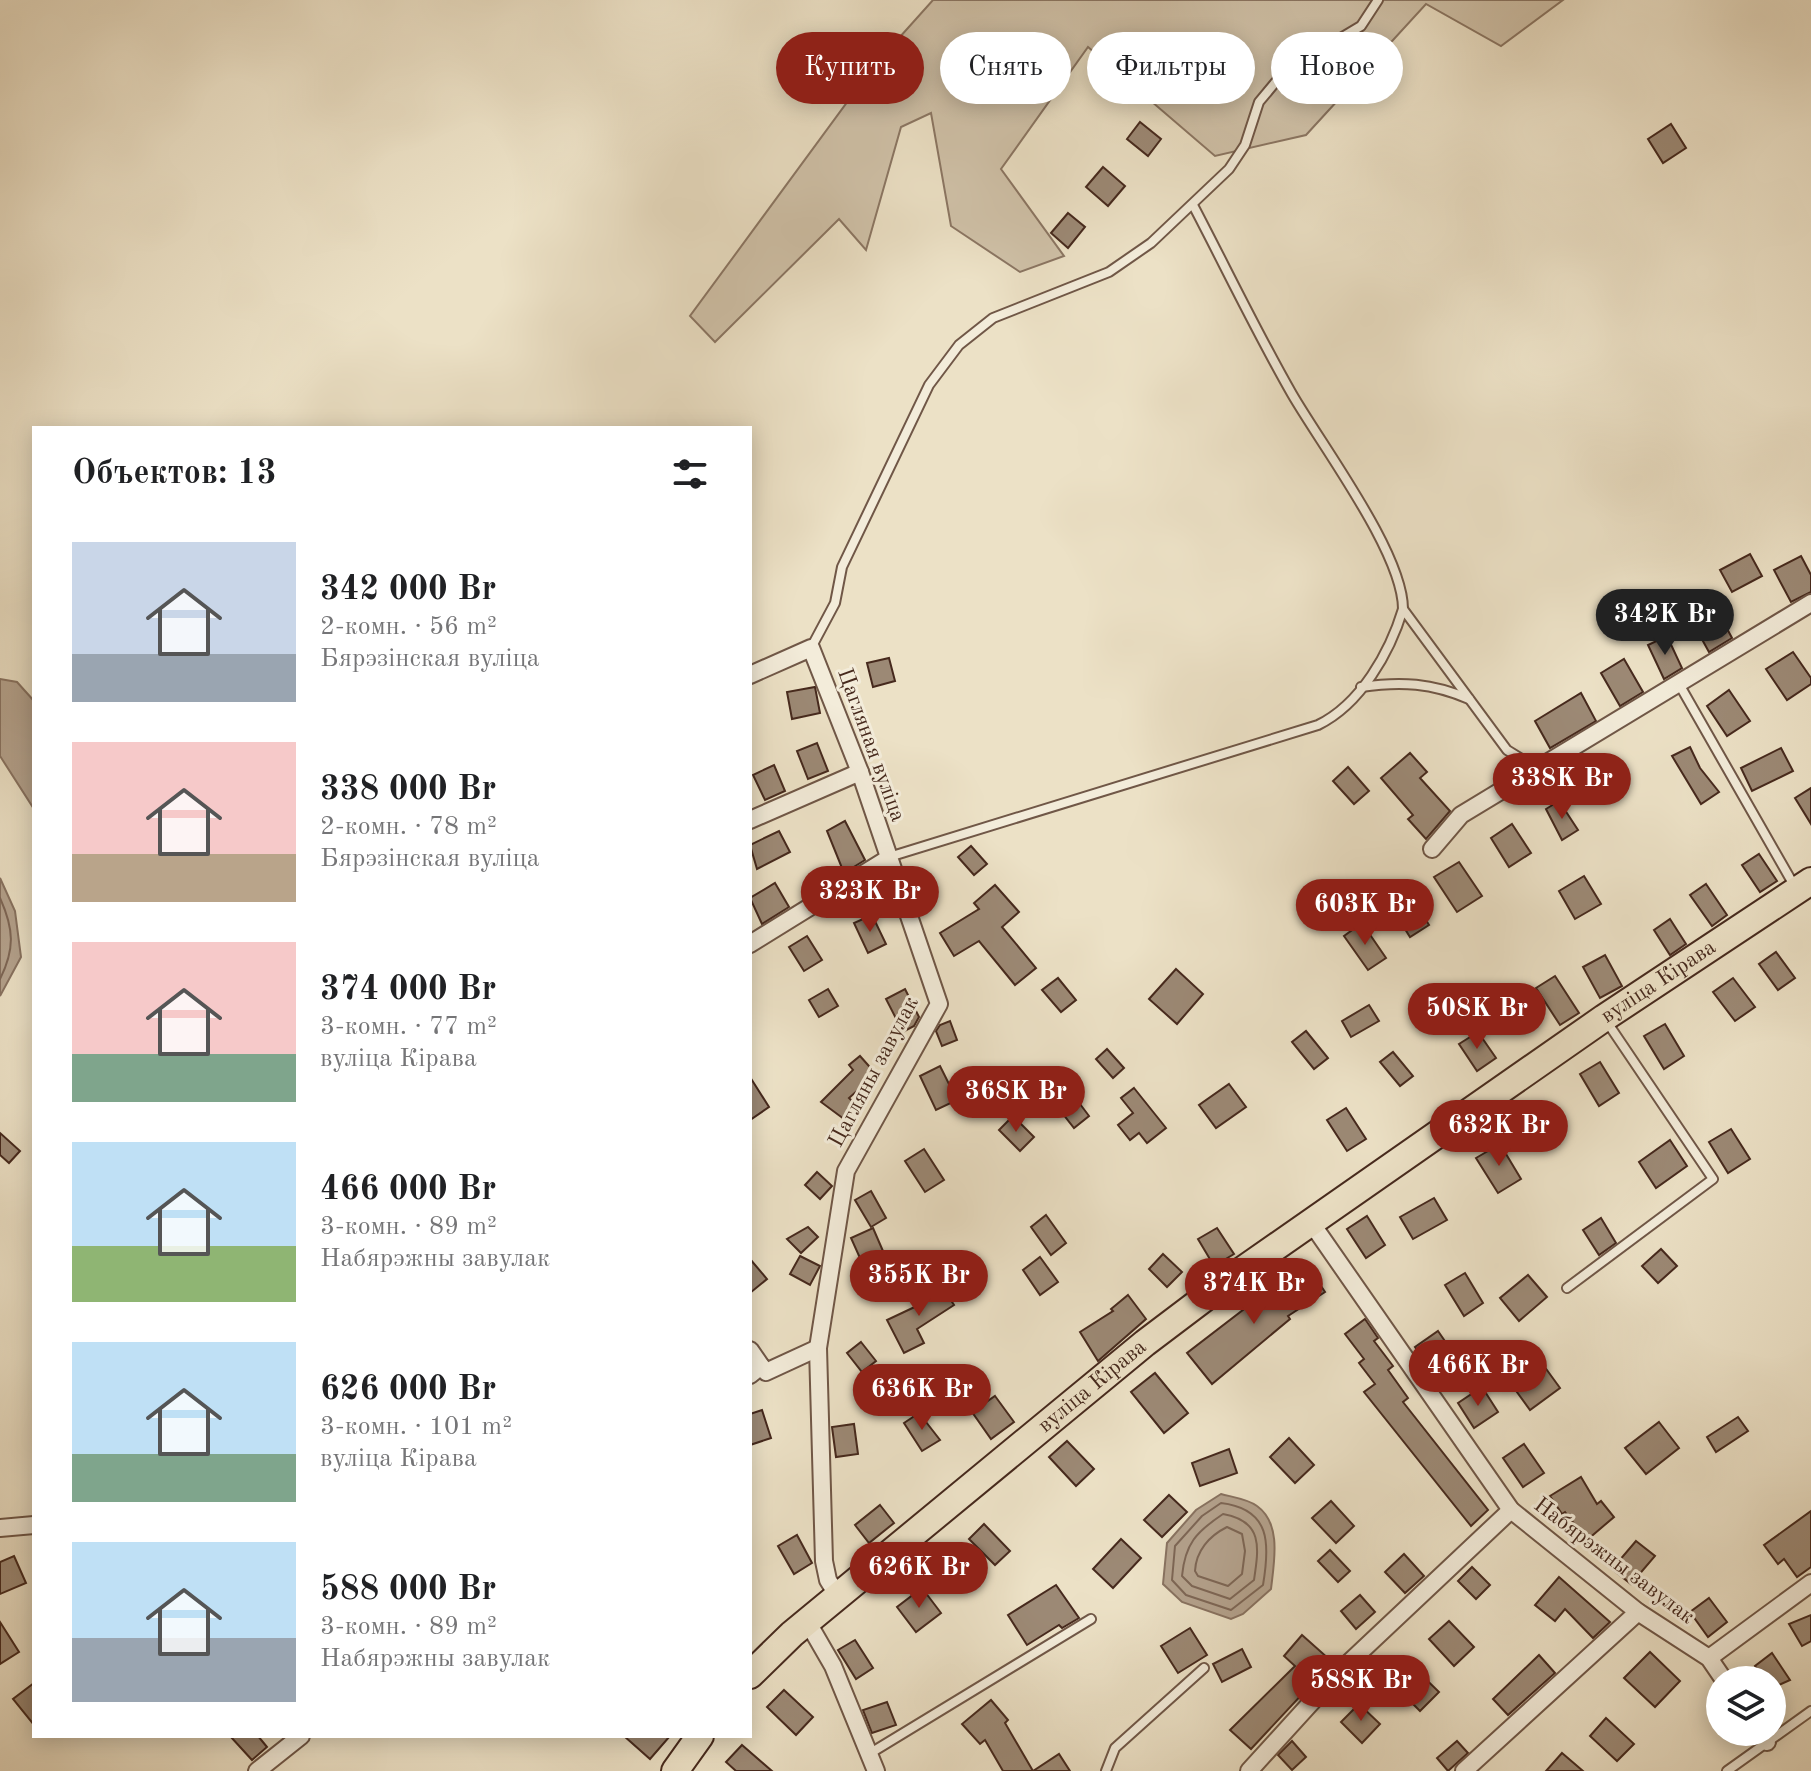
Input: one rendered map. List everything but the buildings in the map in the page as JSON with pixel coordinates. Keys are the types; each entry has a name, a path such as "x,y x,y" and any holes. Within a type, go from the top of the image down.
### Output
{"main road":[{"name":"вуліца Кірава","path":"752,1673 807,1621 1145,1343 1310,1221 1604,1018 1804,886"},
{"path":"675,1771 699,1738"}],"street":[{"path":"1432,849 1461,815 1811,603"},
{"name":"Цагляная вуліца","path":"752,674 811,648 860,772 889,858 752,943"},
{"path":"752,819 860,772"},
{"name":"Цагляны завулак","path":"838,1596 828,1580 824,1561 818,1348 846,1171 939,1004 889,858"},
{"name":"Набярэжны завулак","path":"1310,1221 1511,1510 1638,1612 1709,1658 1714,1666"},
{"path":"756,1370 766,1372 818,1348"},
{"name":"Набярэжны завулак","path":"1249,1771 1339,1672 1511,1510"},
{"path":"0,1528 32,1525"},
{"path":"1709,1658 1811,1583"},
{"path":"1464,1771 1638,1612"},
{"path":"807,1621 833,1666 876,1771"},
{"path":"257,1771 298,1738"}],"lane":[{"path":"811,648 835,603 842,567 942,363 993,318 1109,272 1151,243 1193,205 1240,154 1254,110 1264,93 1291,66 1361,26 1378,0"},
{"path":"889,858 1318,725 1334,717 1361,687 1392,644 1403,609 1403,588 1377,535 1291,392 1193,205"},
{"path":"1403,609 1507,750 1538,769"},
{"path":"1361,687 1395,682 1438,686 1472,700"},
{"path":"1678,683 1804,886"},
{"path":"1567,1288 1713,1179 1604,1018"},
{"path":"868,1754 1091,1619"},
{"path":"1106,1771 1115,1748 1204,1668"},
{"path":"1786,1725 1811,1711"},
{"path":"1727,1771 1753,1746"}],"shaded area":[{"path":"933,0 1563,0 1501,46 1426,4 1400,32 1271,32 1271,104 1334,104 1306,135 1215,156 1154,104 1255,104 1255,32 1087,32 1087,48 1071,71 1071,32 940,32 940,104 1047,104 1001,169 1064,256 1020,272 951,226 931,113 901,127 866,250 839,219 715,342 690,316 846,104 924,104 924,32 904,32"}],"water":[{"path":"0,679 17,682 32,699 32,806 0,756"},
{"path":"0,878 15,911 21,957 0,996"},
{"path":"1221,1494 1257,1506 1270,1523 1274,1544 1271,1589 1243,1614 1231,1619 1182,1602 1163,1584 1167,1543 1196,1510"}]}
